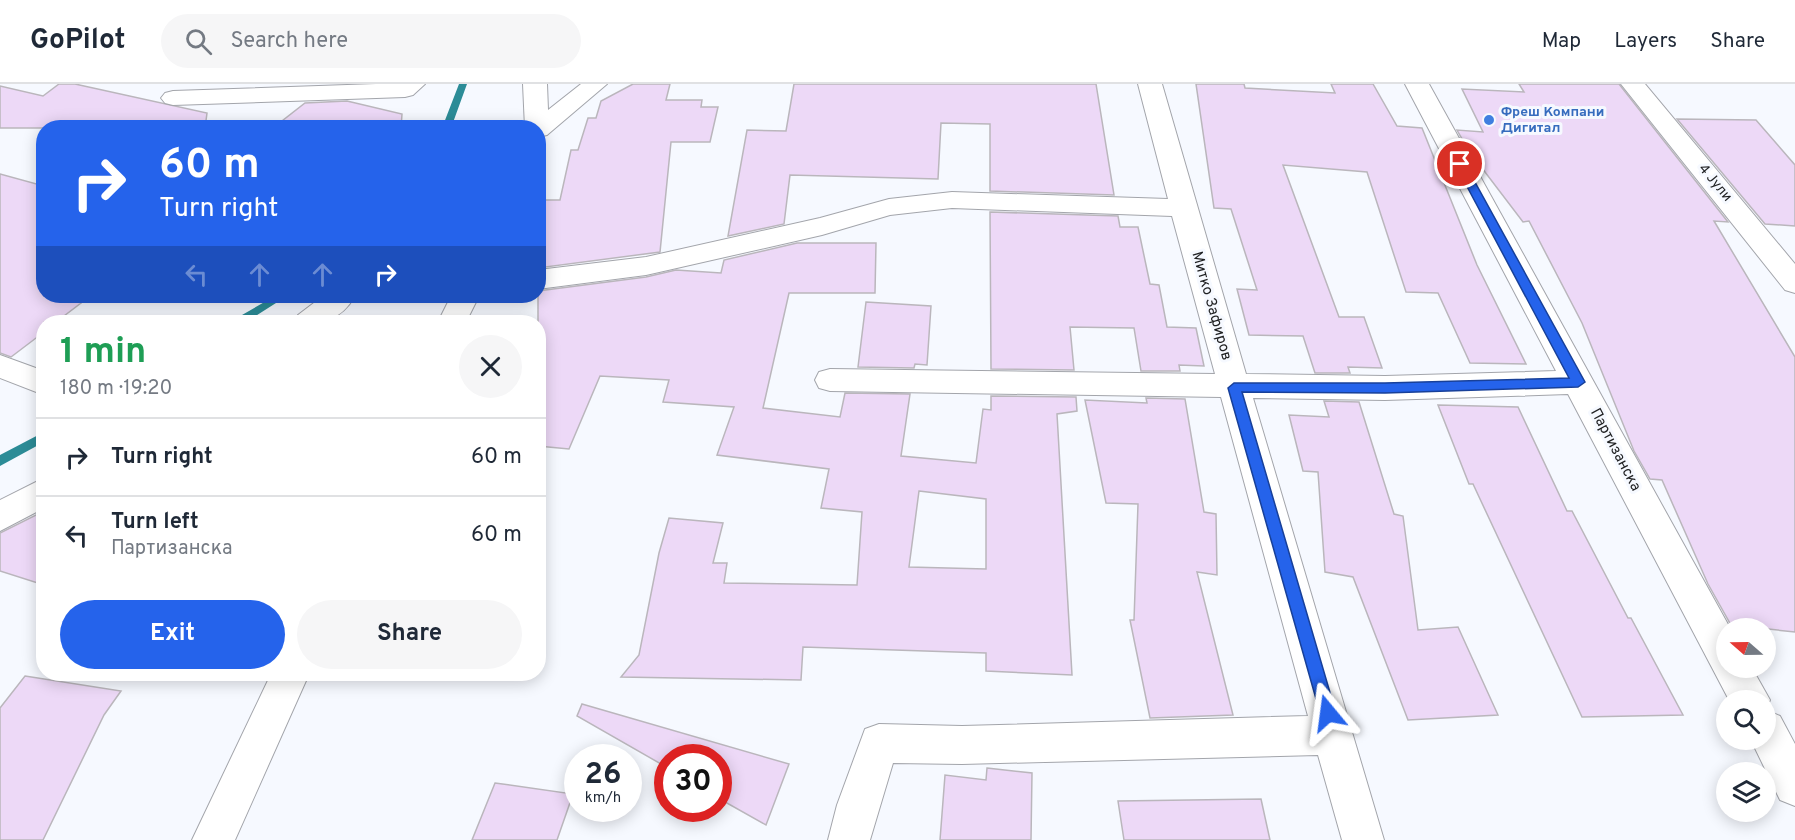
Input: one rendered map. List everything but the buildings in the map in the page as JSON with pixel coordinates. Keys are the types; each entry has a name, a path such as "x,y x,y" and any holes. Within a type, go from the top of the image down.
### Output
{"street":[{"path":"173,98 405,90 413,84"},
{"path":"535,84 537,120"},
{"path":"546,123 595,84"},
{"name":"Митко Зафиров","path":"1150,84 1182,208 1363,840"},
{"name":"Партизанска","path":"1417,84 1716,638"},
{"name":"4 Јули","path":"1633,84 1795,283"},
{"path":"546,279 646,266 822,226 889,207 952,200 1182,208"},
{"path":"317,315 333,303"},
{"path":"0,366 36,381"},
{"path":"830,380 1234,388 1385,388 1578,382"},
{"path":"0,517 36,496"},
{"path":"213,840 287,681"},
{"path":"849,840 879,743 962,745 1334,735"},
{"path":"1778,739 1795,786"}],"waterway":[{"path":"449,120 463,84"},
{"path":"251,315 270,303"},
{"path":"0,461 36,441"}],"place":[{"name":"Фреш Компани Дигитал","path":"1489,120"}],"route":[{"path":"1328,713 1234,388 1385,388 1578,382 1460,164"}]}
